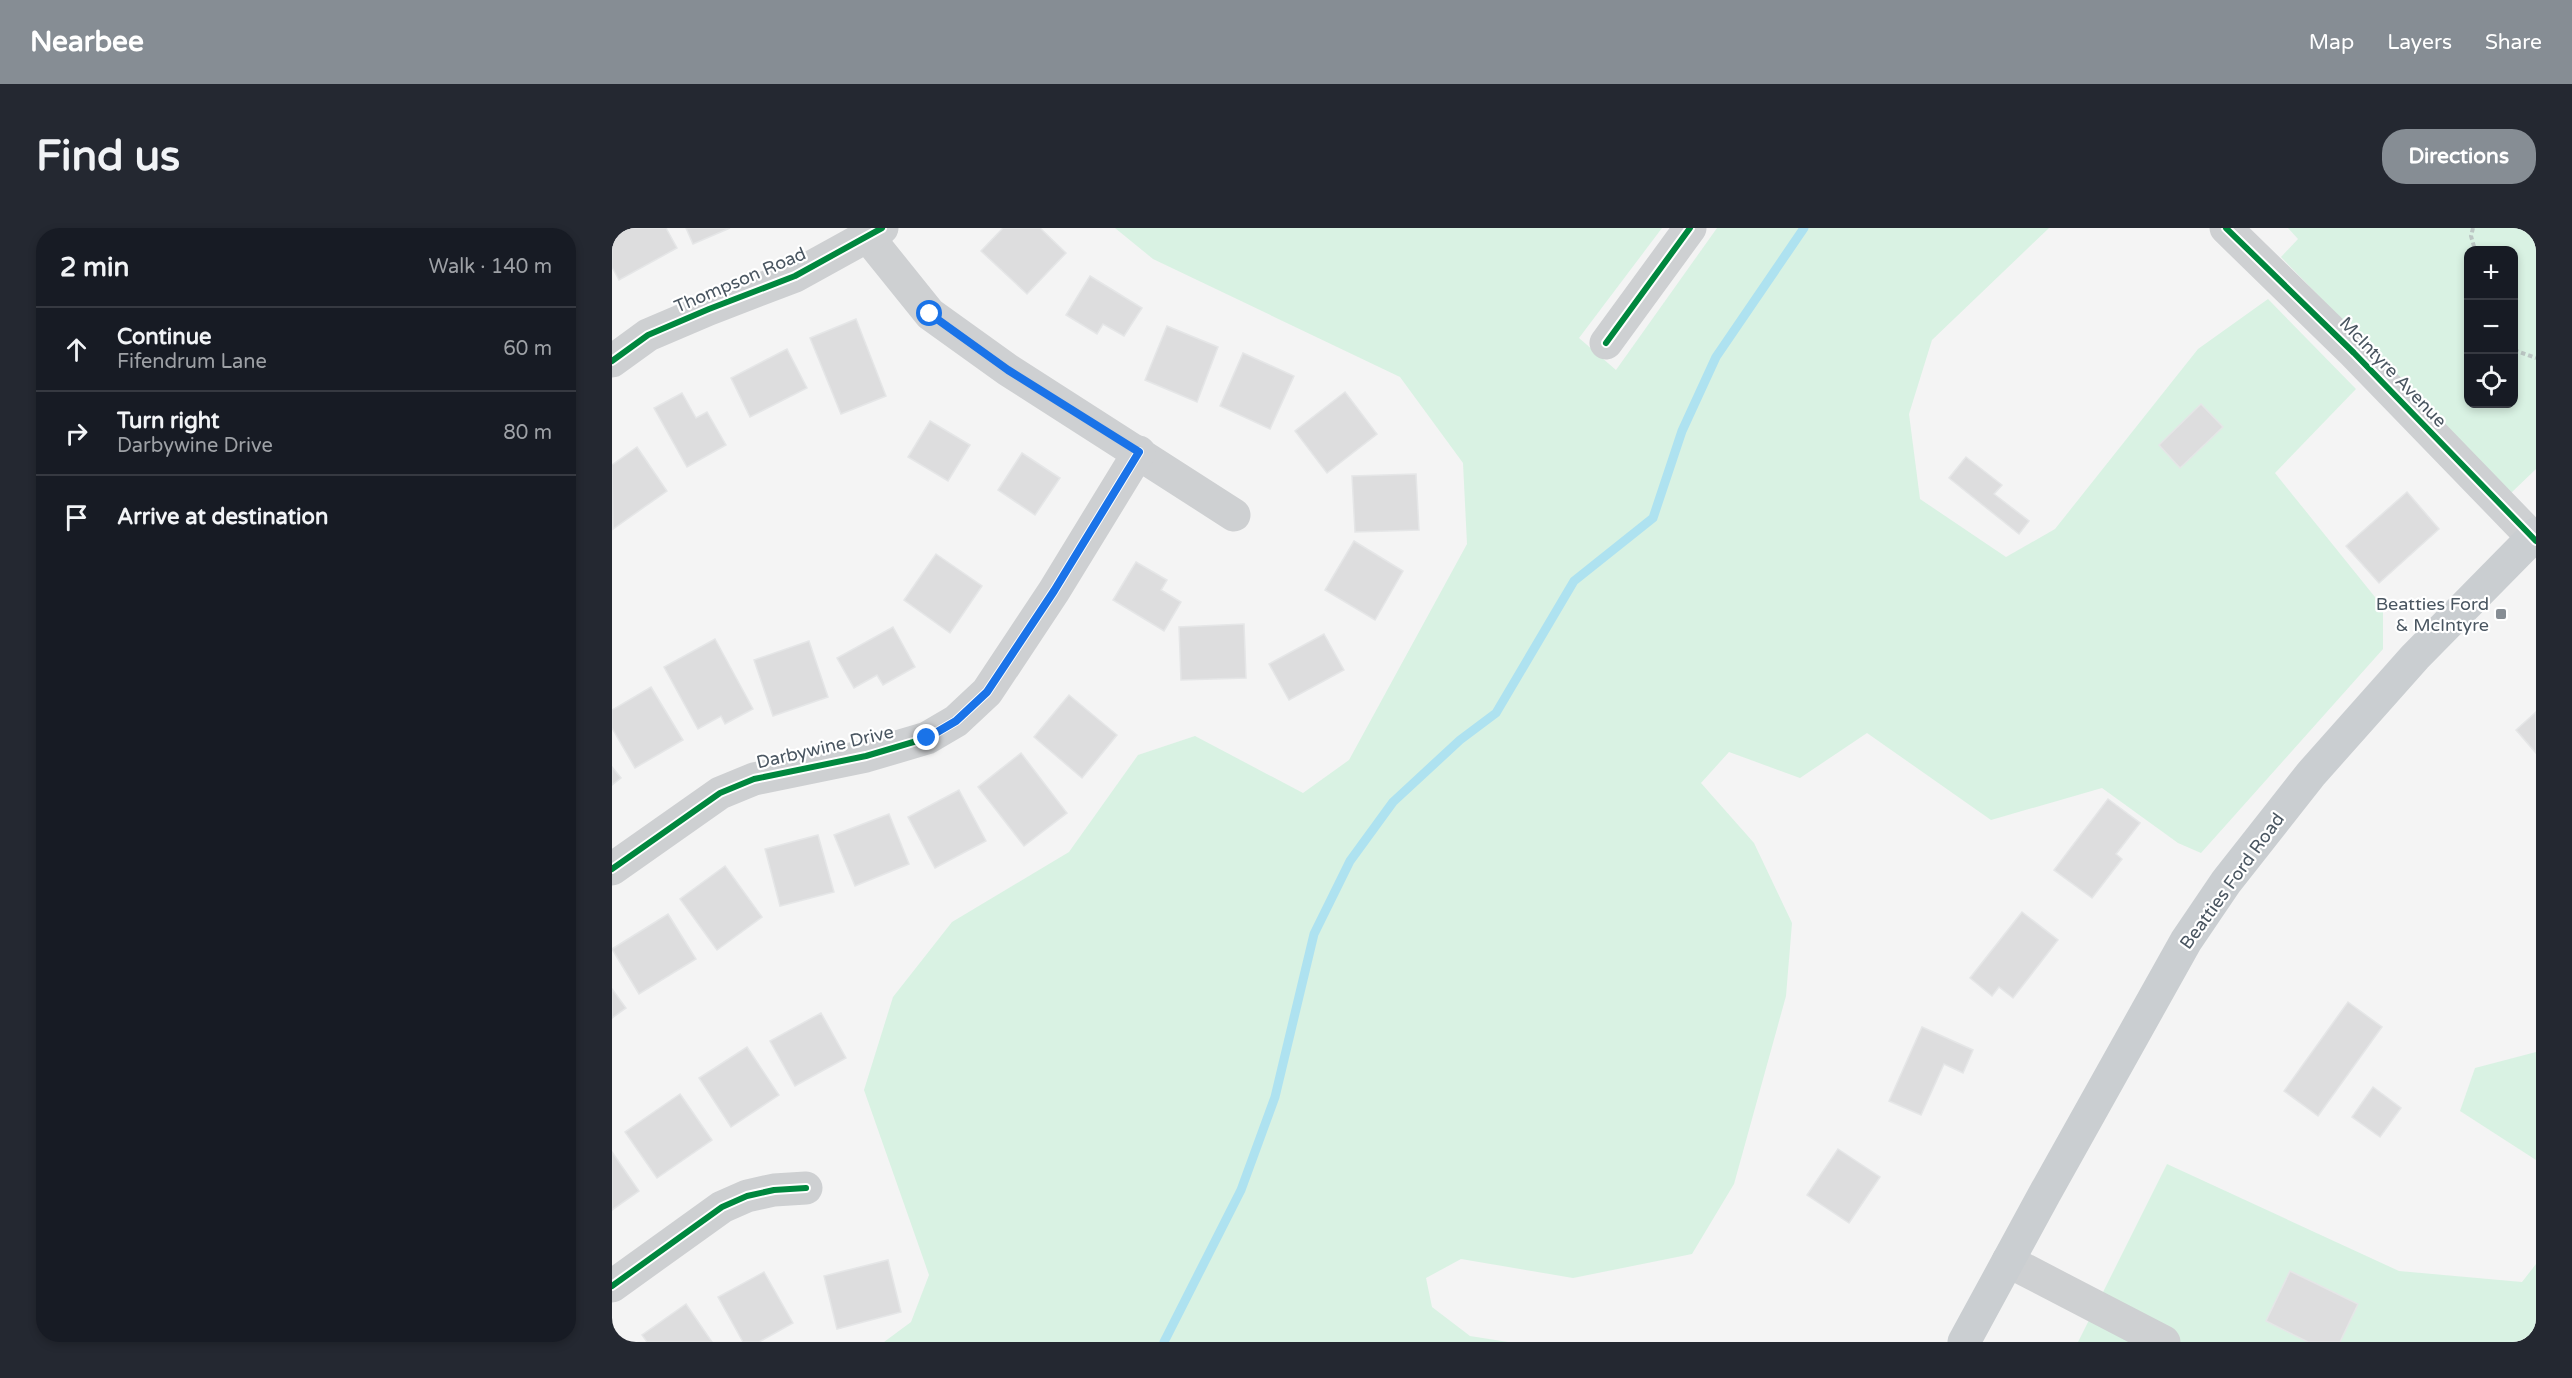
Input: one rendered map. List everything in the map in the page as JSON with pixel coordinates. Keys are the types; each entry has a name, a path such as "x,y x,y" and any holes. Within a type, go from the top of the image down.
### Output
{"main road":[{"name":"Beatties Ford Road","path":"1965,1342 2186,941 2226,882 2311,774 2407,665 2535,537"}],"street":[{"path":"1606,343 1690,228"},
{"name":"McIntyre Avenue","path":"2226,228 2354,353 2535,537"},
{"path":"875,233 930,314 1008,370 1234,515"},
{"name":"Thompson Road","path":"612,361 648,335 795,276 875,233"},
{"name":"Darbywine Drive","path":"612,868 720,793 754,778 876,753 927,738 956,721 987,692 1054,591 1139,452"},
{"path":"612,1286 722,1207 747,1196 774,1190 806,1188"},
{"path":"2008,1261 2164,1342"}],"path":[{"path":"2473,228 2471,236 2474,246"},
{"path":"2518,351 2536,358"}],"green space":[{"path":"1115,228 1662,228 1579,338 1616,370 1717,228 2049,228 1932,340 1909,414 1920,499 2006,557 2055,529 2198,349 2268,299 2356,389 2275,473 2383,607 2383,649 2201,853 2178,843 2102,788 1991,820 1867,733 1800,778 1729,752 1701,783 1754,843 1792,923 1786,996 1734,1184 1692,1254 1573,1278 1461,1259 1426,1278 1432,1307 1470,1336 1508,1342 884,1342 911,1322 929,1275 864,1090 893,997 952,922 1069,852 1138,755 1195,736 1303,793 1349,760 1467,544 1463,463 1400,377 1153,259"},
{"path":"2288,228 2536,228 2536,469 2511,493 2281,257 2298,239"},
{"path":"2536,1052 2536,1160 2460,1111 2475,1068"},
{"path":"2167,1164 2399,1271 2522,1282 2536,1264 2536,1342 2078,1342"}],"building":[{"path":"612,228 666,228 677,248 619,280 612,267"},
{"path":"686,228 730,228 693,244"},
{"path":"1003,228 1040,228 1066,253 1027,294 981,251"},
{"path":"1090,276 1142,308 1124,336 1103,324 1097,334 1066,315"},
{"path":"856,319 886,396 841,414 810,338"},
{"path":"1167,326 1218,347 1197,402 1145,380"},
{"path":"787,349 807,388 750,417 731,378"},
{"path":"1243,353 1294,376 1270,429 1220,406"},
{"path":"1345,392 1377,434 1327,473 1295,431"},
{"path":"682,393 696,418 707,412 726,445 687,467 654,408"},
{"path":"2201,404 2223,427 2180,468 2159,445"},
{"path":"930,421 970,445 948,481 908,457"},
{"path":"637,447 667,491 613,529 612,465"},
{"path":"1022,453 1060,478 1035,515 998,490"},
{"path":"1966,457 2002,485 1994,494 2029,521 2019,534 1949,478"},
{"path":"1416,474 1419,530 1355,532 1352,476"},
{"path":"2407,492 2439,529 2379,583 2346,546"},
{"path":"1354,541 1403,571 1375,620 1325,590"},
{"path":"936,554 982,586 950,633 904,600"},
{"path":"1136,562 1167,580 1161,590 1181,602 1164,631 1113,600"},
{"path":"1244,624 1246,678 1181,680 1179,627"},
{"path":"893,627 915,667 883,685 877,675 854,688 837,658"},
{"path":"1324,634 1344,670 1289,700 1269,664"},
{"path":"715,639 753,709 725,724 721,716 698,729 664,667"},
{"path":"809,641 828,697 773,716 754,660"},
{"path":"651,687 683,740 635,768 612,728 612,710"},
{"path":"1069,695 1117,735 1082,778 1034,737"},
{"path":"2536,712 2536,753 2516,730"},
{"path":"1021,753 1067,813 1024,846 978,787"},
{"path":"612,767 621,778 612,785"},
{"path":"959,790 986,841 935,868 908,817"},
{"path":"2108,799 2140,823 2116,854 2122,859 2092,898 2054,870"},
{"path":"889,814 909,864 855,886 834,835"},
{"path":"818,835 834,892 780,906 765,849"},
{"path":"725,866 762,917 717,950 680,899"},
{"path":"2022,912 2058,940 2013,998 1999,987 1992,996 1970,978"},
{"path":"668,914 696,959 639,994 612,949"},
{"path":"612,989 626,1008 612,1018"},
{"path":"2348,1002 2382,1027 2318,1116 2284,1091"},
{"path":"821,1013 846,1058 795,1086 770,1041"},
{"path":"1922,1027 1973,1050 1963,1073 1944,1064 1921,1115 1889,1101"},
{"path":"747,1047 779,1095 731,1127 699,1078"},
{"path":"2373,1087 2401,1108 2380,1137 2352,1117"},
{"path":"680,1094 712,1140 657,1178 625,1132"},
{"path":"1838,1149 1880,1177 1849,1223 1807,1195"},
{"path":"612,1152 639,1191 612,1210"},
{"path":"888,1260 901,1312 837,1329 824,1276"},
{"path":"2290,1271 2358,1304 2340,1342 2308,1342 2266,1321"},
{"path":"764,1272 793,1323 759,1342 743,1342 718,1297"},
{"path":"686,1304 712,1342 647,1342 642,1335"}],"waterway":[{"path":"1164,1342 1241,1190 1275,1097 1314,934 1350,861 1393,802 1460,740 1496,713 1574,581 1653,518 1682,431 1716,357 1804,228"}],"cycle path":[{"path":"612,361 648,335 795,276 882,228"},
{"path":"1606,343 1690,228"},
{"path":"2226,228 2354,353 2536,541"},
{"path":"612,869 720,793 754,779 866,756 927,738 956,721 987,692 1054,591 1139,452"},
{"path":"612,1286 722,1207 747,1196 774,1190 806,1188"}],"place":[{"name":"Beatties Ford & McIntyre","path":"2501,614"}],"route":[{"path":"927,738 956,721 987,692 1054,591 1139,452 1008,370 930,314"}]}
